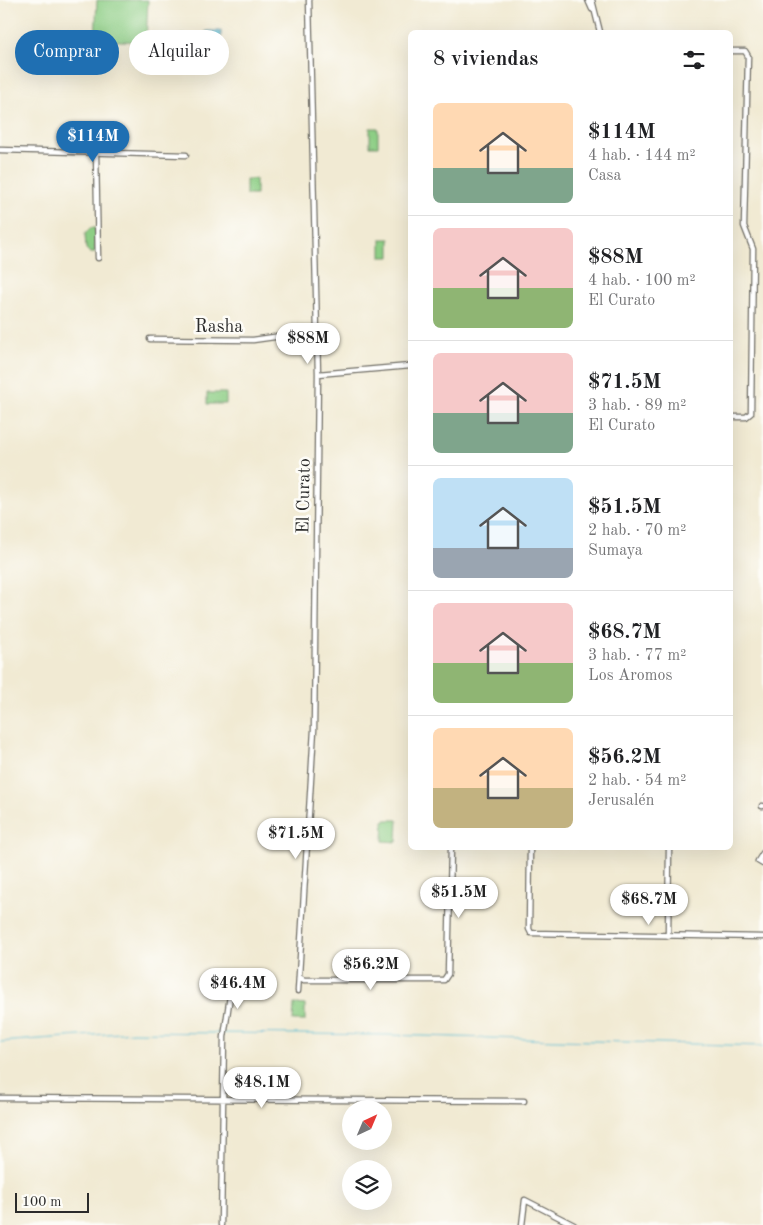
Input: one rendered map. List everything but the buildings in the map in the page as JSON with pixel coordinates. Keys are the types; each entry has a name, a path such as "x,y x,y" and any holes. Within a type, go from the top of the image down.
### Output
{"street":[{"name":"El Curato","path":"298,991 314,730 318,374 309,0"},
{"path":"588,0 595,12"},
{"path":"592,0 600,30"},
{"path":"733,51 746,52 744,226 753,249 750,416 733,418"},
{"path":"0,150 186,155"},
{"path":"96,153 98,258"},
{"name":"Rasha","path":"150,339 253,340 317,331"},
{"path":"318,374 408,366"},
{"path":"299,977 304,980 444,980 448,974 451,850"},
{"path":"530,850 530,932 763,937"},
{"path":"668,936 669,850"},
{"path":"763,853 758,861 763,864"},
{"path":"221,1225 224,1036 231,989"},
{"path":"0,1098 524,1101"},
{"path":"522,1225 525,1200 574,1225"}],"green space":[{"path":"97,0 148,0 147,30 129,30 129,41 119,41 119,30 96,30"},
{"path":"370,128 378,128 378,146 370,146"},
{"path":"246,179 256,179 256,195 246,195"},
{"path":"90,228 95,228 95,253 90,253 86,249 85,234"},
{"path":"381,239 390,239 390,257 381,257"},
{"path":"207,393 226,393 226,404 207,404"},
{"path":"384,820 398,820 397,842 383,841"},
{"path":"294,1004 305,1005 305,1021 293,1021"}],"waterway":[{"path":"0,1042 133,1032 388,1035 763,1046"}]}
